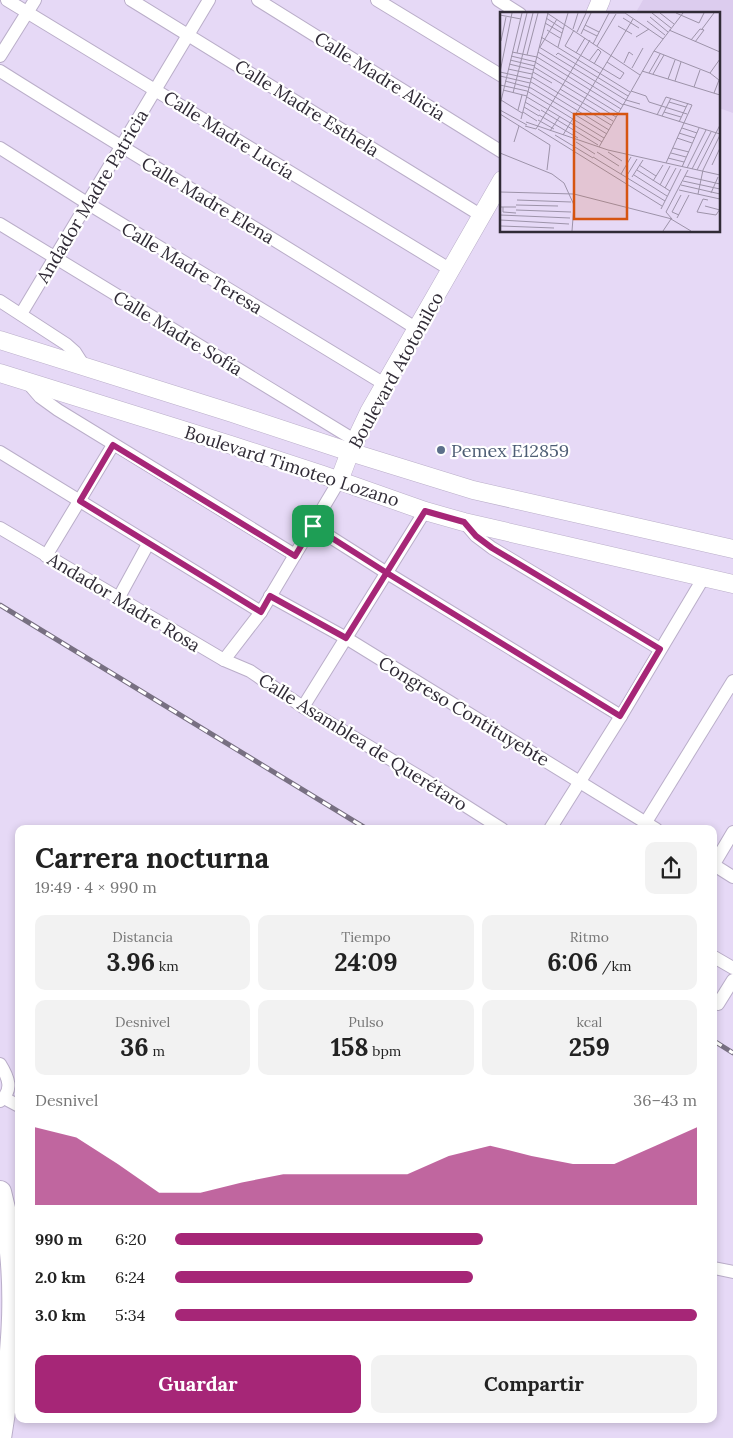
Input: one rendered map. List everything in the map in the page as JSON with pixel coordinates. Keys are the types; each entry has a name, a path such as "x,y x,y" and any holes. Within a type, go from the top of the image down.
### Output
{"highway":[{"path":"0,1192 10,1248 13,1280 11,1358 0,1438"}],"main road":[{"path":"596,12 601,0"},
{"name":"Boulevard Atotonilco","path":"339,481 370,412 500,184"},
{"name":"Boulevard Timoteo Lozano","path":"0,340 353,447 474,490 733,549"},
{"name":"Boulevard Timoteo Lozano","path":"0,373 339,481 425,511 464,522 733,584"}],"street":[{"name":"Calle Madre Lucía","path":"6,0 451,270"},
{"path":"0,56 35,0"},
{"name":"Calle Madre Esthela","path":"131,0 482,216"},
{"name":"Andador Madre Patricia","path":"21,314 209,0"},
{"name":"Calle Madre Alicia","path":"258,0 500,151"},
{"path":"377,0 500,75"},
{"path":"498,0 517,12"},
{"name":"Calle Madre Elena","path":"0,71 121,148 417,328"},
{"name":"Calle Madre Teresa","path":"0,148 386,385"},
{"name":"Calle Madre Sofía","path":"0,224 353,447"},
{"path":"0,301 66,344 75,352 84,366"},
{"path":"25,380 40,397 113,445 295,556"},
{"path":"46,556 113,445"},
{"path":"0,452 261,612"},
{"name":"Boulevard Atotonilco","path":"224,660 261,612 339,481"},
{"path":"303,707 425,511"},
{"path":"464,522 476,536 492,548 660,649"},
{"path":"313,526 620,716"},
{"name":"Andador Madre Rosa","path":"0,528 224,660 250,671"},
{"path":"118,599 148,544"},
{"path":"552,825 704,577"},
{"name":"Congreso Contituyebte","path":"270,596 346,638 649,825"},
{"name":"Calle Asamblea de Querétaro","path":"250,671 303,707 496,825"},
{"path":"652,825 733,681"},
{"path":"717,860 733,832"},
{"path":"717,867 733,877"},
{"path":"717,958 733,968"},
{"path":"718,1004 733,980"},
{"path":"0,1064 9,1082 7,1094 2,1100 15,1105"},
{"path":"717,1269 733,1272"}],"shaded area":[{"path":"643,0 733,0 733,113 720,108 720,12 636,12"}],"railway":[{"path":"0,605 360,825"},
{"path":"717,1043 733,1053"}],"place":[{"name":"Pemex E12859","path":"441,450"}],"route":[{"path":"313,526 295,556 113,445 80,501 261,612 270,596 346,638 387,573 425,511 464,522 476,536 521,567 660,649 620,716 387,573 313,526"}]}
